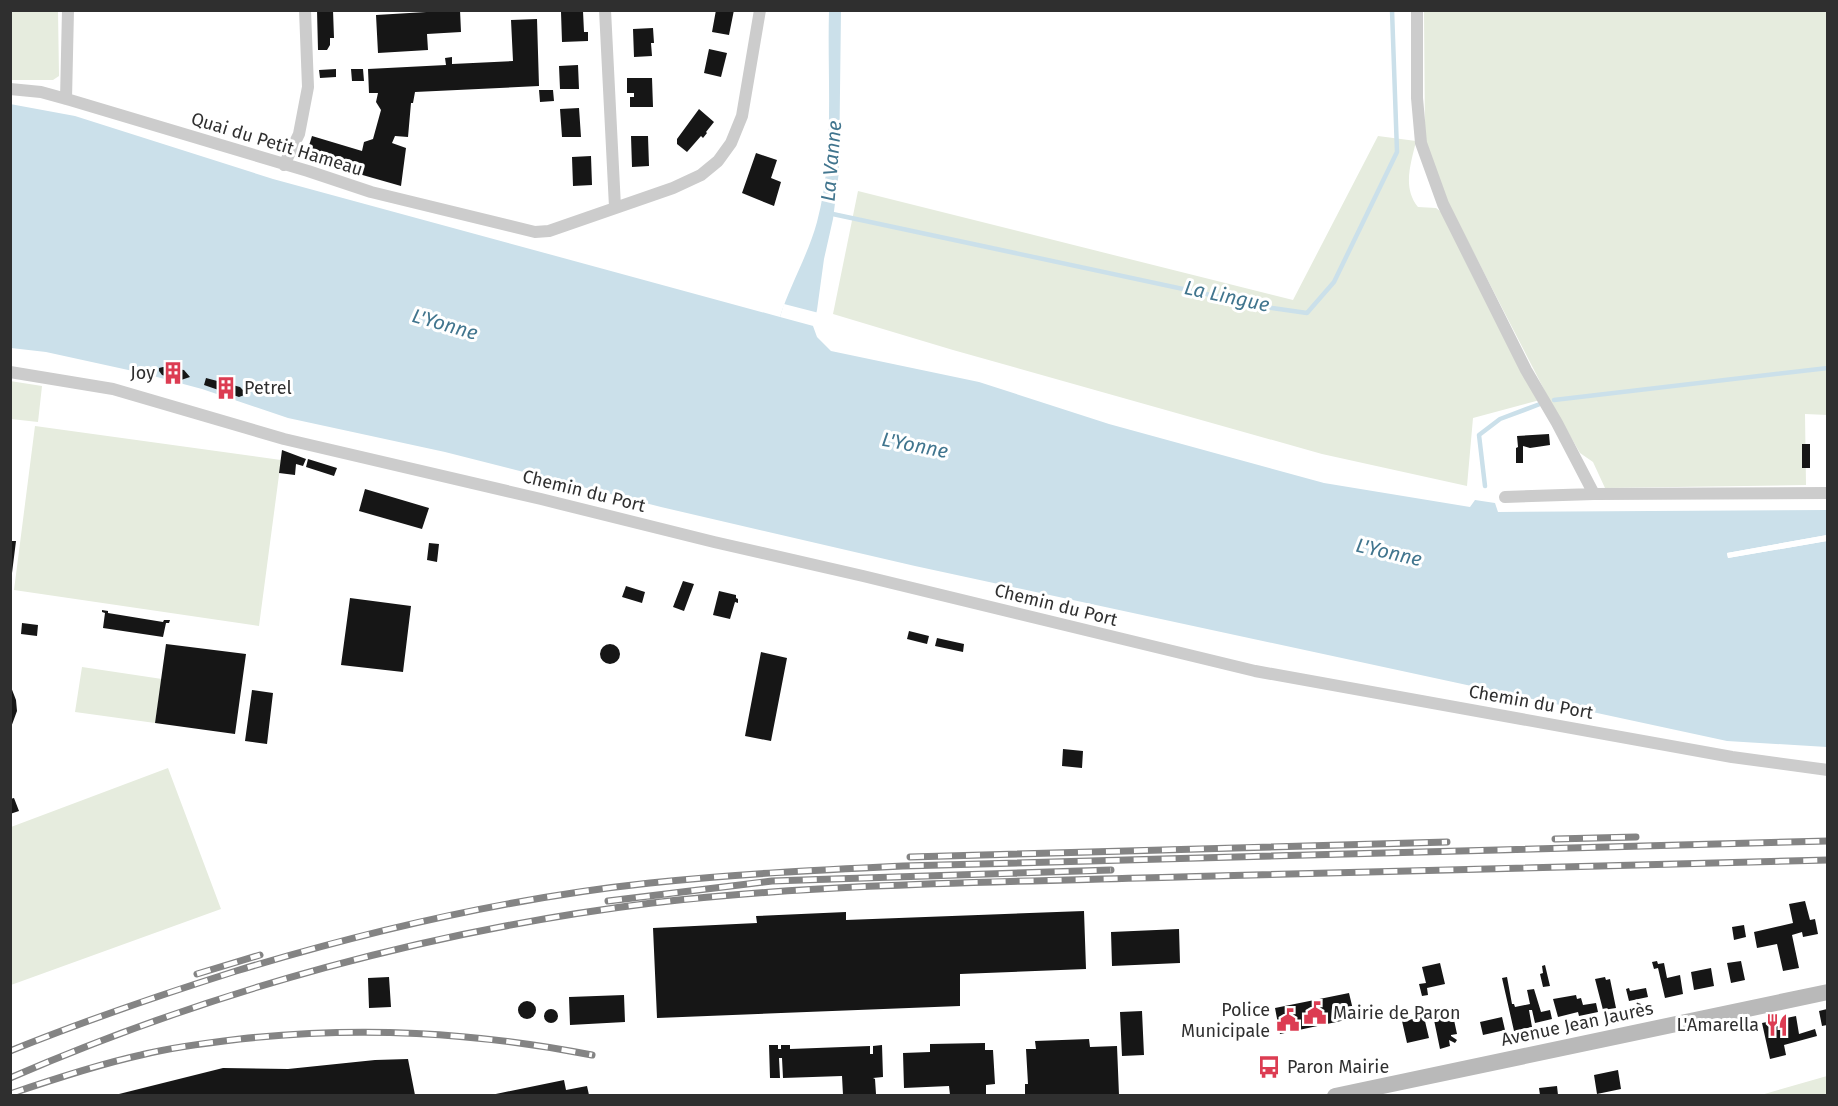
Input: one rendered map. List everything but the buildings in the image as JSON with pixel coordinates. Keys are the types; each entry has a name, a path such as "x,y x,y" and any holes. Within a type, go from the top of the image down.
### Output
{"main road":[{"name":"Avenue Jean Jaurès","path":"1335,1095 1827,992"}],"street":[{"path":"66,99 68,10"},
{"path":"284,165 299,134 308,87 305,10"},
{"path":"605,10 615,207 673,188 701,175 718,161 731,143 742,116 760,10"},
{"path":"1417,10 1417,98 1421,143 1443,204 1526,370 1594,494"},
{"name":"Quai du Petit Hameau","path":"10,89 41,92 308,171 371,192 535,232 549,231 615,207"},
{"name":"Chemin du Port","path":"10,372 113,389 284,439 1255,671 1732,757 1827,770"},
{"path":"1505,497 1594,494 1827,493"}],"shaded area":[{"path":"10,11 58,11 59,76 53,80 11,80"},
{"path":"1424,11 1827,11 1828,415 1805,414 1806,485 1605,488 1593,462 1580,453 1549,399 1447,201 1425,140"},
{"path":"1378,136 1416,141 1409,175 1413,199 1418,207 1436,208 1445,215 1540,400 1473,418 1467,486 1322,454 833,314 858,191 1293,300"},
{"path":"10,381 42,386 38,422 11,419"},
{"path":"35,426 281,460 259,626 14,590"},
{"path":"82,667 162,679 155,723 75,712"},
{"path":"168,768 221,909 11,985 11,827"},
{"path":"1827,1076 1827,1095 1761,1095"}],"water":[{"path":"829,11 841,11 839,171 833,219 813,326 817,337 831,351 979,382 1109,424 1324,483 1470,507 1475,500 1495,503 1498,512 1827,510 1827,535 1727,553 1728,558 1827,541 1827,747 1727,741 915,566 661,507 445,452 288,418 202,389 142,373 46,352 11,348 10,104 75,116 273,179 780,317 813,234 823,197 829,117"}],"pier":[{"path":"784,304 819,313 817,327 780,317"},
{"path":"1827,535 1827,541 1728,558 1727,553"}],"waterway":[{"name":"La Lingue","path":"828,213 1272,308 1307,313 1334,282 1397,152 1392,10"},
{"path":"1554,400 1828,368"},
{"path":"1485,486 1479,435 1500,419 1540,404"}],"railway":[{"path":"1555,839 1636,837"},
{"path":"10,1051 179,989 287,956 441,917 597,889 745,875 903,866 1828,841"},
{"path":"910,857 1447,842"},
{"path":"10,1078 165,1017 325,968 488,929 652,903 784,891 915,884 1828,860"},
{"path":"608,901 772,881 1111,870"},
{"path":"197,974 260,955"},
{"path":"10,1094 91,1068 153,1052 215,1042 285,1035 416,1033 503,1041 592,1055"}],"place":[{"name":"Joy","path":"173,373"},
{"name":"Petrel","path":"226,388"},
{"name":"Mairie de Paron","path":"1315,1013"},
{"name":"Police Municipale","path":"1288,1020"},
{"name":"L'Amarella","path":"1777,1025"},
{"name":"Paron Mairie","path":"1269,1067"}],"water label":[{"name":"La Vanne","path":"831,161"},
{"name":"L'Yonne","path":"445,324"},
{"name":"L'Yonne","path":"915,445"},
{"name":"L'Yonne","path":"1389,552"}]}
